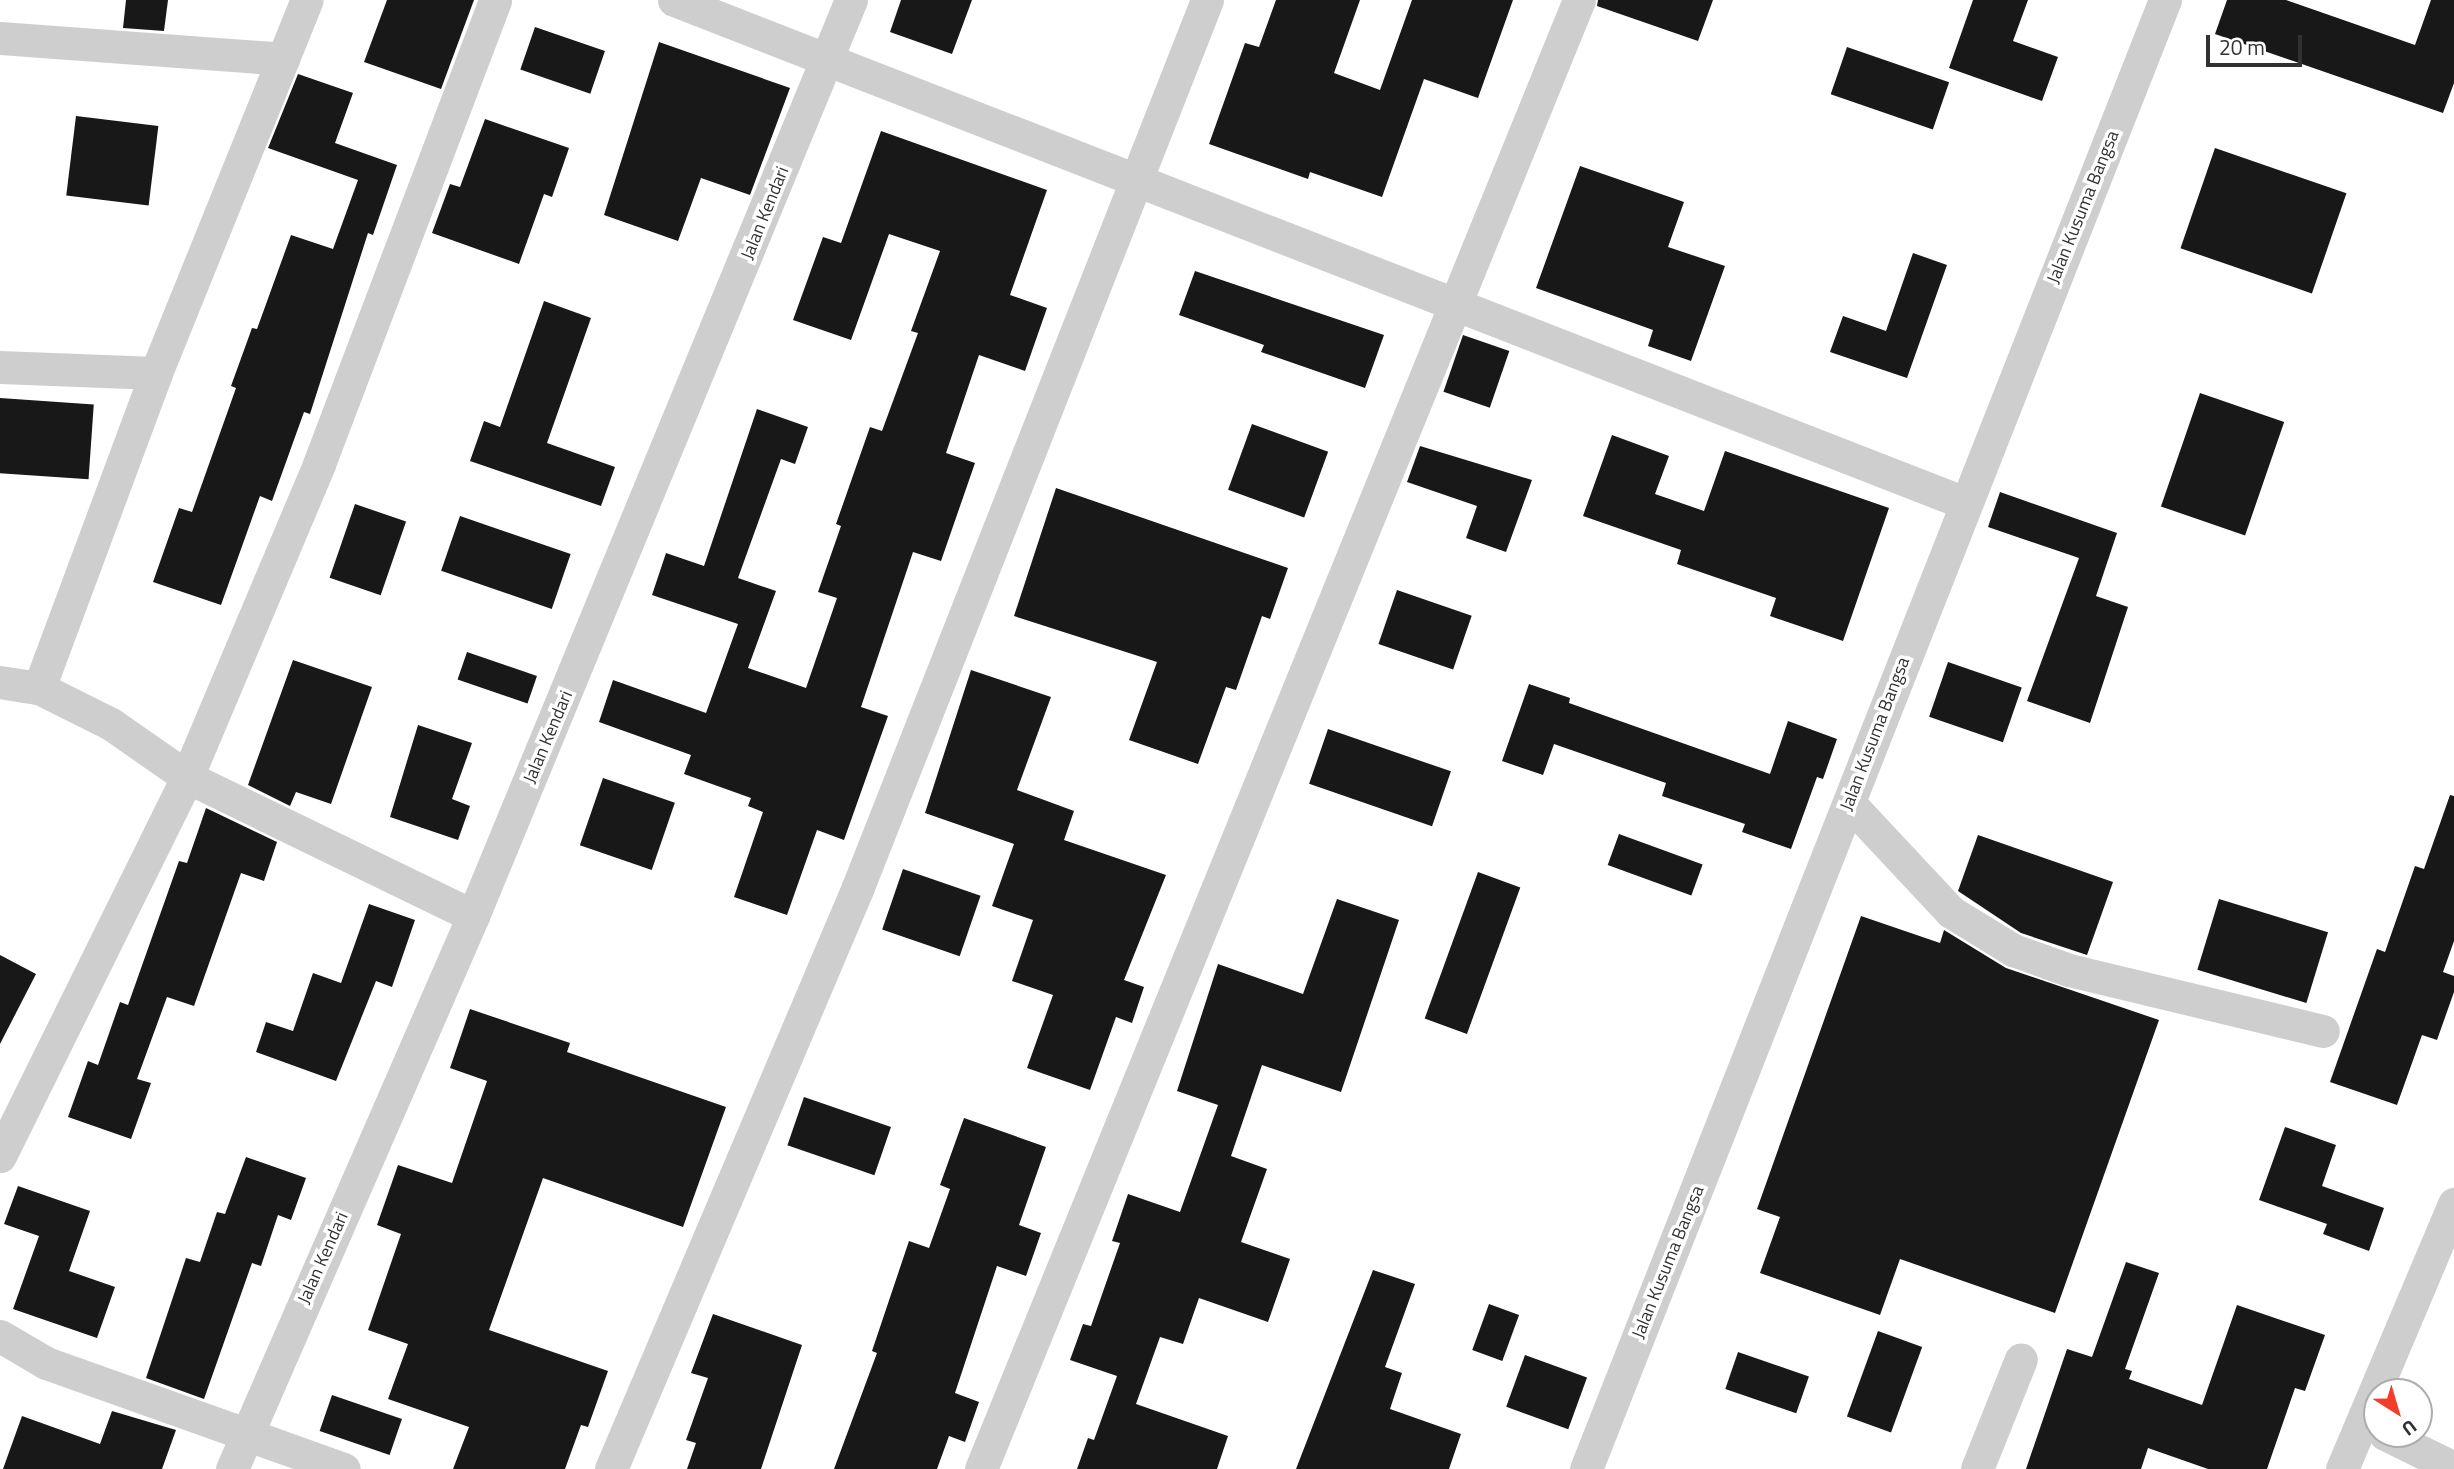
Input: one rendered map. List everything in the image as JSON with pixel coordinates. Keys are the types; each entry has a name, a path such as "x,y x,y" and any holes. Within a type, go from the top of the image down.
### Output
{"street":[{"path":"39,688 156,373 307,0"},
{"path":"0,1156 187,777 319,464 495,0"},
{"path":"674,0 827,61 1136,177 1455,306 1965,503"},
{"name":"Jalan Kendari","path":"232,1469 473,916 851,0"},
{"path":"611,1469 858,887 1207,0"},
{"path":"981,1469 1579,0"},
{"name":"Jalan Kusuma Bangsa","path":"1586,1469 2165,0"},
{"path":"0,38 283,59"},
{"path":"0,367 156,373"},
{"path":"0,682 39,688 111,724 187,777 473,916"},
{"path":"1849,803 1951,912 2013,950 2069,970 2323,1031"},
{"path":"2392,1378 2454,1204"},
{"path":"0,1336 46,1363 344,1469"},
{"path":"1977,1469 2021,1359"},
{"path":"2342,1469 2363,1442"},
{"path":"2414,1448 2454,1468"}],"building":[{"path":"126,0 168,0 164,31 123,28"},
{"path":"387,0 474,0 441,89 364,62"},
{"path":"901,0 972,0 952,54 890,32"},
{"path":"1276,0 1360,0 1334,73 1380,90 1412,0 1513,0 1478,98 1424,79 1382,197 1310,172 1308,179 1209,144 1245,43 1259,47"},
{"path":"1598,0 1713,0 1698,41 1597,6"},
{"path":"1973,0 2028,0 2013,41 2058,57 2042,101 1949,68"},
{"path":"2227,0 2286,0 2415,45 2431,0 2454,0 2454,83 2443,113 2215,34"},
{"path":"535,27 605,51 590,94 520,70"},
{"path":"659,42 790,88 750,195 701,178 678,241 604,215"},
{"path":"1847,47 1949,82 1933,129 1831,94"},
{"path":"298,74 353,93 335,143 397,165 373,235 368,233 310,414 304,412 272,501 260,496 221,605 153,582 179,508 192,512 236,388 231,386 252,328 257,329 291,235 333,249 358,180 268,148"},
{"path":"76,116 158,126 149,206 66,195"},
{"path":"485,119 569,148 552,197 544,194 519,264 432,233 450,184 460,187"},
{"path":"881,131 1047,190 1010,295 1047,308 1025,371 979,355 946,453 975,463 941,561 913,552 861,707 888,716 844,840 817,830 787,915 734,897 763,812 748,806 751,798 684,774 691,755 599,722 613,680 706,713 738,624 652,595 666,553 704,566 757,409 808,427 795,464 781,459 738,578 776,591 748,668 806,688 837,598 818,592 841,526 836,524 870,427 882,431 918,333 911,331 940,251 889,234 851,340 793,320 823,237 841,243"},
{"path":"2215,148 2346,193 2312,293 2180,248"},
{"path":"1580,166 1684,202 1668,247 1725,266 1691,361 1648,346 1653,330 1536,288"},
{"path":"1913,253 1947,265 1907,378 1830,352 1843,316 1886,331"},
{"path":"1195,271 1384,335 1365,388 1261,352 1264,345 1179,315"},
{"path":"544,301 591,318 547,443 615,467 601,506 470,461 484,421 500,427"},
{"path":"1463,335 1509,351 1490,408 1443,392"},
{"path":"2200,393 2284,422 2245,535 2161,506"},
{"path":"0,398 94,405 89,479 0,473"},
{"path":"1252,424 1328,452 1304,517 1228,490"},
{"path":"1612,435 1669,456 1655,494 1704,511 1725,451 1889,508 1843,641 1770,616 1776,598 1677,564 1681,550 1583,516"},
{"path":"1420,446 1532,480 1506,552 1466,538 1477,506 1407,482"},
{"path":"1056,488 1288,568 1270,619 1262,616 1236,690 1226,687 1198,764 1129,740 1157,662 1014,616"},
{"path":"2000,492 2117,533 2096,596 2128,607 2090,723 2027,701 2079,558 1988,527"},
{"path":"355,504 406,522 381,595 330,578"},
{"path":"460,516 571,554 552,609 441,571"},
{"path":"1397,590 1472,616 1453,670 1378,644"},
{"path":"467,652 537,676 528,704 458,679"},
{"path":"293,660 372,687 331,804 296,792 290,806 248,785"},
{"path":"1948,662 2022,687 2003,742 1929,717"},
{"path":"971,670 1051,697 1017,790 1074,811 1064,840 1166,875 1124,980 1144,987 1132,1023 1116,1017 1090,1090 1027,1068 1053,995 1012,981 1033,920 992,906 1014,844 925,813"},
{"path":"1529,684 1570,698 1569,703 1770,774 1788,721 1837,739 1823,779 1817,777 1791,849 1742,832 1745,824 1662,796 1666,783 1554,744 1543,775 1502,761"},
{"path":"418,725 472,743 452,799 470,806 458,840 390,817"},
{"path":"1328,729 1451,771 1432,826 1309,784"},
{"path":"603,778 675,803 652,870 580,845"},
{"path":"2450,795 2454,796 2454,941 2443,972 2454,976 2454,992 2437,1040 2422,1035 2397,1105 2330,1082 2377,949 2385,952 2415,866 2424,869"},
{"path":"206,808 277,842 264,881 241,873 194,1006 167,997 137,1079 151,1083 131,1139 68,1117 88,1061 98,1065 120,1002 128,1005 179,861 187,863"},
{"path":"1619,834 1703,864 1691,895 1608,865"},
{"path":"1978,835 2113,882 2087,955 2021,933 1958,891"},
{"path":"903,869 981,896 960,956 882,930"},
{"path":"1478,872 1520,887 1467,1034 1425,1019"},
{"path":"1337,899 1399,920 1341,1092 1262,1065 1231,1156 1267,1169 1241,1242 1290,1259 1268,1322 1199,1298 1183,1344 1160,1337 1136,1404 1228,1436 1217,1469 1077,1469 1088,1438 1094,1440 1117,1376 1070,1360 1083,1324 1091,1326 1120,1243 1112,1241 1128,1194 1180,1212 1218,1105 1177,1091 1218,964 1303,994"},
{"path":"2219,899 2328,932 2306,1003 2197,970"},
{"path":"369,904 415,920 392,987 376,981 336,1081 256,1052 266,1022 293,1031 313,973 341,983"},
{"path":"1861,916 1940,943 1944,930 2006,968 2159,1020 2055,1313 1900,1259 1880,1315 1760,1273 1780,1217 1757,1209"},
{"path":"0,955 36,974 0,1044"},
{"path":"470,1009 570,1043 567,1052 726,1107 683,1227 543,1178 489,1330 608,1371 588,1427 581,1425 565,1469 453,1469 469,1427 388,1399 408,1344 368,1330 401,1234 377,1225 398,1165 452,1183 487,1081 450,1068"},
{"path":"804,1097 891,1127 874,1175 787,1145"},
{"path":"964,1118 1046,1147 1019,1225 1041,1233 1026,1276 997,1266 955,1393 979,1402 965,1442 949,1436 937,1469 834,1469 877,1353 872,1351 909,1241 929,1248 950,1189 940,1185"},
{"path":"2285,1127 2336,1145 2322,1186 2384,1208 2369,1251 2323,1234 2327,1224 2259,1200"},
{"path":"246,1157 306,1178 291,1220 278,1215 261,1266 252,1263 204,1399 146,1378 186,1258 200,1262 217,1212 225,1214"},
{"path":"18,1186 90,1211 69,1271 115,1287 97,1338 13,1309 39,1236 4,1224"},
{"path":"2126,1262 2159,1273 2125,1369 2132,1371 2129,1379 2202,1405 2237,1305 2325,1335 2305,1391 2295,1388 2267,1469 2208,1469 2148,1448 2141,1469 2026,1469 2067,1349 2092,1357"},
{"path":"1373,1270 1415,1284 1385,1367 1402,1373 1390,1409 1461,1434 1449,1469 1296,1469"},
{"path":"1489,1304 1519,1315 1502,1361 1472,1350"},
{"path":"713,1314 802,1345 761,1469 687,1469 696,1443 686,1440 708,1378 691,1373"},
{"path":"1878,1331 1922,1347 1891,1433 1847,1417"},
{"path":"1738,1352 1809,1376 1796,1413 1725,1389"},
{"path":"1525,1355 1587,1378 1568,1429 1506,1407"},
{"path":"332,1395 402,1419 390,1455 320,1431"},
{"path":"112,1411 176,1430 162,1469 3,1469 22,1416 100,1444"}]}
